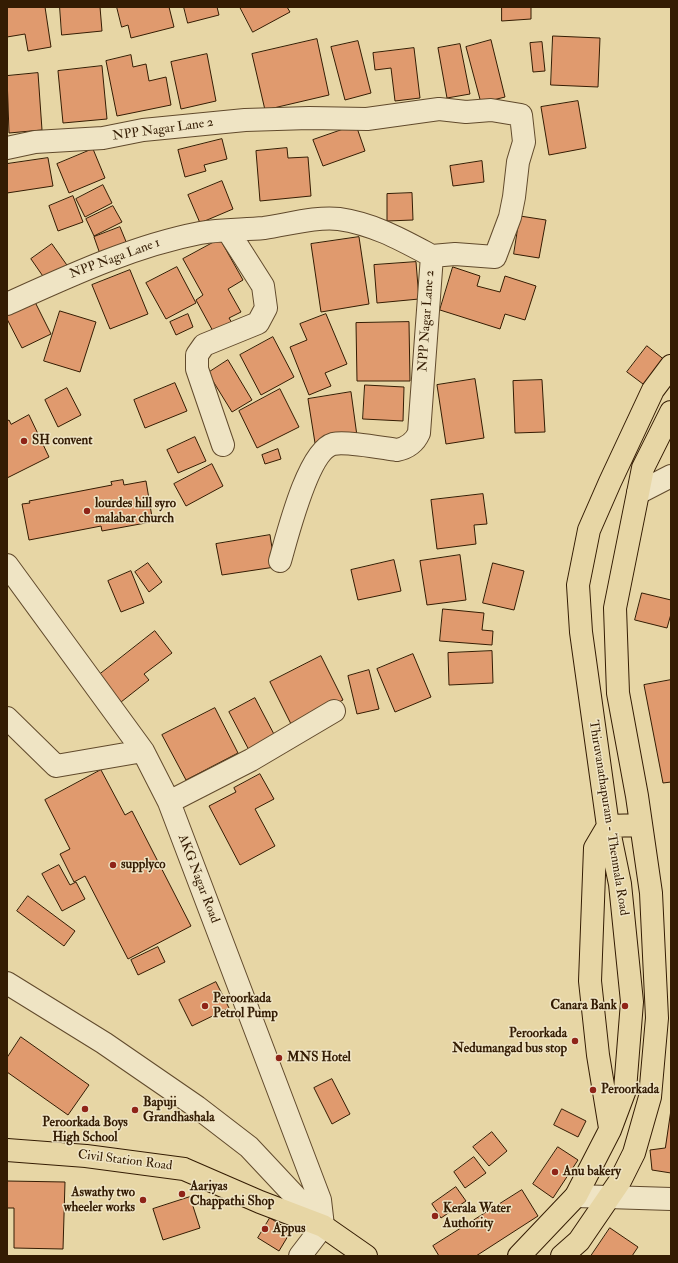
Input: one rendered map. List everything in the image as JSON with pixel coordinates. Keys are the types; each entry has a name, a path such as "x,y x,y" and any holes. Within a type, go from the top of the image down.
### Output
{"main road":[{"name":"Thiruvanathapuram - Thenmala Road","path":"519,1256 576,1196 610,1130 625,1090 632,1002 620,884 608,826 581,632 578,585 590,530 610,482 653,390 671,366"},
{"path":"562,1256 578,1241 606,1198 620,1181 634,1152 650,1097 657,1018 651,893 641,825 618,694 615,608 643,468 671,412"},
{"path":"610,482 638,493"},
{"path":"610,1130 598,1055 590,981 595,848 608,826 641,825"},
{"name":"Civil Station Road","path":"7,1150 86,1156 184,1169 260,1202 323,1226 366,1256"}],"street":[{"name":"NPP Nagar Lane 2","path":"7,148 35,142 103,138 143,130 245,120 309,118 367,119 439,109 466,112 491,110 521,115 524,142 518,162 514,197 510,217 495,257 455,254 432,256 420,432 405,448 397,450 338,443 325,448 316,458 297,502 280,561"},
{"name":"NPP Naga Lane 1","path":"7,304 77,273 154,244 202,233 338,219 378,228 432,256"},
{"path":"223,445 197,369 197,355 204,345 258,323 266,308 263,286 228,231"},
{"path":"638,493 671,476"},
{"name":"AKG Nagar Road","path":"7,565 143,751 169,802 320,1200 323,1226"},
{"path":"169,802 251,760 334,711"},
{"path":"7,718 56,766 143,751"},
{"path":"7,983 104,1043 196,1107 249,1147 323,1226 300,1256"},
{"path":"576,1196 671,1199"}],"building":[{"path":"7,7 45,7 51,47 28,51 25,34 7,37"},
{"path":"60,7 100,7 102,31 62,35"},
{"path":"117,7 169,7 174,27 131,38 128,25 122,27"},
{"path":"184,7 217,7 219,15 188,23"},
{"path":"240,7 287,7 290,12 253,32"},
{"path":"502,7 531,7 531,19 502,21"},
{"path":"553,36 600,38 598,87 551,85"},
{"path":"317,39 329,95 265,110 252,54"},
{"path":"491,40 505,97 481,103 466,47"},
{"path":"358,41 371,93 345,100 331,47"},
{"path":"542,42 545,71 533,72 530,43"},
{"path":"460,44 470,94 447,98 438,48"},
{"path":"414,48 420,98 395,101 391,68 375,70 373,53"},
{"path":"207,54 216,101 181,109 171,62"},
{"path":"131,55 133,67 146,64 149,81 166,77 171,105 117,116 106,61"},
{"path":"102,66 107,119 63,123 58,71"},
{"path":"38,73 42,130 9,133 7,76"},
{"path":"578,101 586,148 549,155 541,107"},
{"path":"356,125 365,151 323,166 313,140"},
{"path":"222,139 227,159 204,165 206,171 185,177 178,150"},
{"path":"287,148 288,158 308,157 311,196 260,201 256,151"},
{"path":"93,149 105,178 69,193 57,164"},
{"path":"48,158 53,186 7,193 7,164"},
{"path":"482,161 484,182 453,186 450,166"},
{"path":"222,181 233,209 200,223 188,195"},
{"path":"103,185 112,203 85,217 76,199"},
{"path":"412,193 413,220 387,221 387,194"},
{"path":"73,196 83,222 58,231 49,206"},
{"path":"113,206 122,222 94,236 86,219"},
{"path":"520,216 546,220 539,258 514,254"},
{"path":"120,227 127,244 100,254 94,237"},
{"path":"359,237 369,304 321,312 311,244"},
{"path":"220,239 243,280 228,289 241,312 229,318 232,323 214,333 196,300 203,295 183,259"},
{"path":"52,244 69,268 47,282 31,259"},
{"path":"416,262 419,299 377,303 374,265"},
{"path":"177,267 196,303 166,319 146,283"},
{"path":"453,267 480,276 477,286 500,292 505,276 536,286 525,320 505,314 500,329 440,310"},
{"path":"130,270 148,314 110,329 92,285"},
{"path":"34,300 51,334 22,348 7,319 7,314"},
{"path":"60,311 96,322 80,372 44,361"},
{"path":"188,314 193,327 176,335 170,322"},
{"path":"326,314 347,364 325,373 331,386 309,395 290,347 307,340 300,324"},
{"path":"409,322 410,381 357,381 356,323"},
{"path":"273,337 294,377 261,395 240,355"},
{"path":"647,346 666,361 647,387 627,372"},
{"path":"228,360 252,400 232,412 208,373"},
{"path":"475,379 484,438 446,444 437,385"},
{"path":"542,380 545,432 515,433 513,381"},
{"path":"175,383 187,411 145,428 134,400"},
{"path":"365,385 404,387 403,421 363,419"},
{"path":"67,388 81,415 58,427 45,400"},
{"path":"280,389 299,427 257,448 239,411"},
{"path":"351,392 357,436 315,443 308,399"},
{"name":"SH convent","path":"29,415 49,457 7,478 7,421 9,420 11,424"},
{"path":"195,437 206,461 178,473 167,450"},
{"path":"278,449 281,459 265,464 262,455"},
{"path":"212,464 223,486 186,506 174,484"},
{"name":"lourdes hill syro malabar church","path":"123,480 124,485 146,481 152,517 150,518 151,522 102,531 101,526 29,540 22,504 30,503 29,501 112,485 111,482"},
{"path":"483,494 487,524 474,525 476,544 437,549 431,500"},
{"path":"270,535 275,567 222,575 216,544"},
{"path":"460,555 466,600 427,605 420,561"},
{"path":"394,560 401,591 358,600 351,570"},
{"path":"148,563 162,582 149,592 135,572"},
{"path":"493,563 524,571 514,610 483,603"},
{"path":"131,571 144,603 121,612 108,581"},
{"path":"642,593 671,600 671,614 667,628 635,620"},
{"path":"443,609 484,613 482,630 493,631 492,645 440,641"},
{"path":"155,631 172,653 144,674 149,680 121,702 99,675"},
{"path":"492,651 493,683 449,685 448,653"},
{"path":"413,654 431,697 395,712 377,669"},
{"path":"321,656 343,700 292,726 270,682"},
{"path":"369,670 379,709 357,714 348,676"},
{"path":"671,680 671,782 663,783 644,685"},
{"path":"255,698 276,738 250,752 229,712"},
{"path":"215,708 238,753 186,780 162,735"},
{"name":"supplyco","path":"101,770 125,815 132,811 191,926 128,959 85,876 74,882 60,854 70,849 45,800"},
{"path":"260,774 274,799 255,809 275,846 240,865 209,806 236,792 234,788"},
{"path":"59,865 70,885 76,882 85,899 62,911 42,874"},
{"path":"28,896 75,931 64,946 17,911"},
{"path":"158,947 165,962 138,975 131,960"},
{"path":"216,982 229,1008 192,1026 179,1000"},
{"path":"21,1037 89,1085 68,1115 7,1072 7,1058"},
{"path":"332,1079 350,1114 332,1124 314,1088"},
{"path":"562,1109 586,1121 578,1137 554,1125"},
{"path":"671,1110 671,1173 652,1170 650,1150 665,1148"},
{"path":"492,1132 507,1151 489,1166 473,1147"},
{"name":"Anu bakery","path":"558,1147 578,1160 553,1198 533,1184"},
{"path":"474,1157 486,1173 465,1188 454,1172"},
{"path":"7,1181 65,1182 63,1249 14,1248 14,1208 7,1208"},
{"path":"456,1187 466,1201 441,1218 432,1204"},
{"path":"522,1190 538,1216 476,1256 439,1256 433,1246"},
{"path":"190,1197 200,1228 163,1240 153,1209"},
{"path":"270,1218 291,1231 279,1251 258,1238"},
{"path":"610,1228 638,1247 632,1256 591,1256"}],"place":[{"name":"SH convent","path":"24,441"},
{"name":"lourdes hill syro malabar church","path":"87,511"},
{"name":"supplyco","path":"113,865"},
{"name":"Peroorkada Petrol Pump","path":"205,1006"},
{"name":"Canara Bank","path":"625,1006"},
{"name":"Peroorkada Nedumangad bus stop","path":"575,1041"},
{"name":"MNS Hotel","path":"279,1058"},
{"name":"Peroorkada","path":"593,1090"},
{"name":"Peroorkada Boys High School","path":"85,1109"},
{"name":"Bapuji Grandhashala","path":"135,1110"},
{"name":"Anu bakery","path":"555,1172"},
{"name":"Aariyas Chappathi Shop","path":"182,1194"},
{"name":"Aswathy two wheeler works","path":"143,1200"},
{"name":"Kerala Water Authority","path":"435,1216"},
{"name":"Appus","path":"265,1229"}]}
